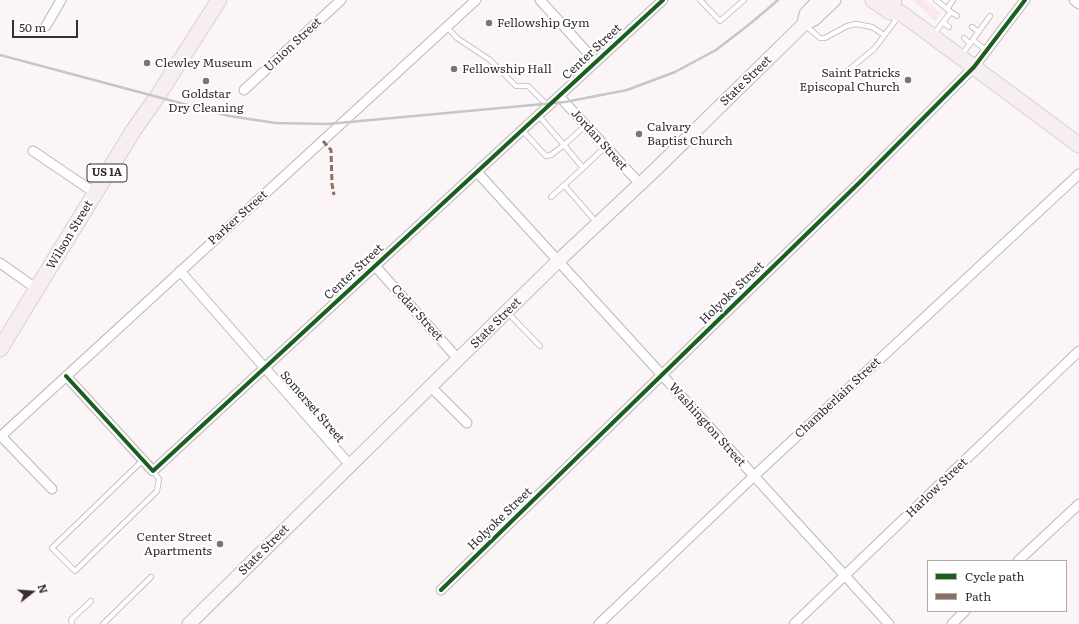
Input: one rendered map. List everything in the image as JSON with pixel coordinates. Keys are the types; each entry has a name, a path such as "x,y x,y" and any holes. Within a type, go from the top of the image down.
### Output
{"main road":[{"name":"Wilson Street","path":"0,349 95,193 219,0"},
{"name":"State Street","path":"804,24 806,14 819,0"},
{"name":"State Street","path":"189,624 558,261 640,184 804,24 814,19 834,0"},
{"path":"873,0 887,10 895,4 932,36 1079,145"}],"street":[{"path":"46,26 61,0"},
{"name":"Union Street","path":"244,90 341,0"},
{"name":"Parker Street","path":"0,437 476,0"},
{"path":"540,0 596,62"},
{"name":"Holyoke Street","path":"441,590 854,188 974,68 1025,0"},
{"path":"1074,0 1079,4"},
{"name":"Center Street","path":"153,471 538,116 659,2"},
{"name":"Jordan Street","path":"559,96 640,184"},
{"path":"33,151 95,193"},
{"name":"Washington Street","path":"477,172 889,624"},
{"name":"Chamberlain Street","path":"598,624 754,476 1079,174"},
{"path":"0,263 37,289"},
{"name":"Cedar Street","path":"375,266 459,360"},
{"name":"Somerset Street","path":"180,271 350,465"},
{"name":"Harlow Street","path":"794,624 846,576 1079,351"},
{"path":"66,376 153,471"},
{"path":"430,387 467,423"},
{"path":"0,437 52,490"},
{"path":"1019,560 1079,504"},
{"path":"952,624 964,612"}],"lane":[{"path":"700,0 720,21 744,0"},
{"path":"936,0 957,16"},
{"path":"932,36 943,22 953,0"},
{"path":"847,71 871,52 884,35 895,4"},
{"path":"960,57 990,16"},
{"path":"943,22 949,27"},
{"path":"804,24 820,38 825,38 847,26 856,24 872,27 884,35"},
{"path":"447,27 457,38 490,60 516,86 528,86 548,106"},
{"path":"972,27 979,32"},
{"path":"964,38 987,50"},
{"path":"538,116 583,168"},
{"path":"522,130 546,156 551,155 564,145 586,125"},
{"path":"551,197 605,147"},
{"path":"564,185 598,224"},
{"path":"507,312 540,346"},
{"path":"143,460 52,548 75,571 157,491 159,479 153,471"},
{"path":"103,624 151,577"},
{"path":"72,624 71,620 91,602"}],"shaded area":[{"path":"913,0 924,0 941,13 935,21"}],"railway":[{"path":"0,55 229,116 276,123 328,124 565,102 627,90 675,72 716,50 778,0"}],"marked path":[{"path":"323,141 331,150 332,184 334,195"}],"cycle path":[{"path":"66,376 153,471 663,0"},
{"path":"441,590 860,182 974,67 1025,0"}],"place":[{"name":"Fellowship Gym","path":"489,23"},
{"name":"Clewley Museum","path":"147,63"},
{"name":"Fellowship Hall","path":"454,69"},
{"name":"Saint Patricks Episcopal Church","path":"908,80"},
{"name":"Goldstar Dry Cleaning","path":"206,81"},
{"name":"Calvary Baptist Church","path":"639,134"},
{"name":"Center Street Apartments","path":"220,544"}]}
